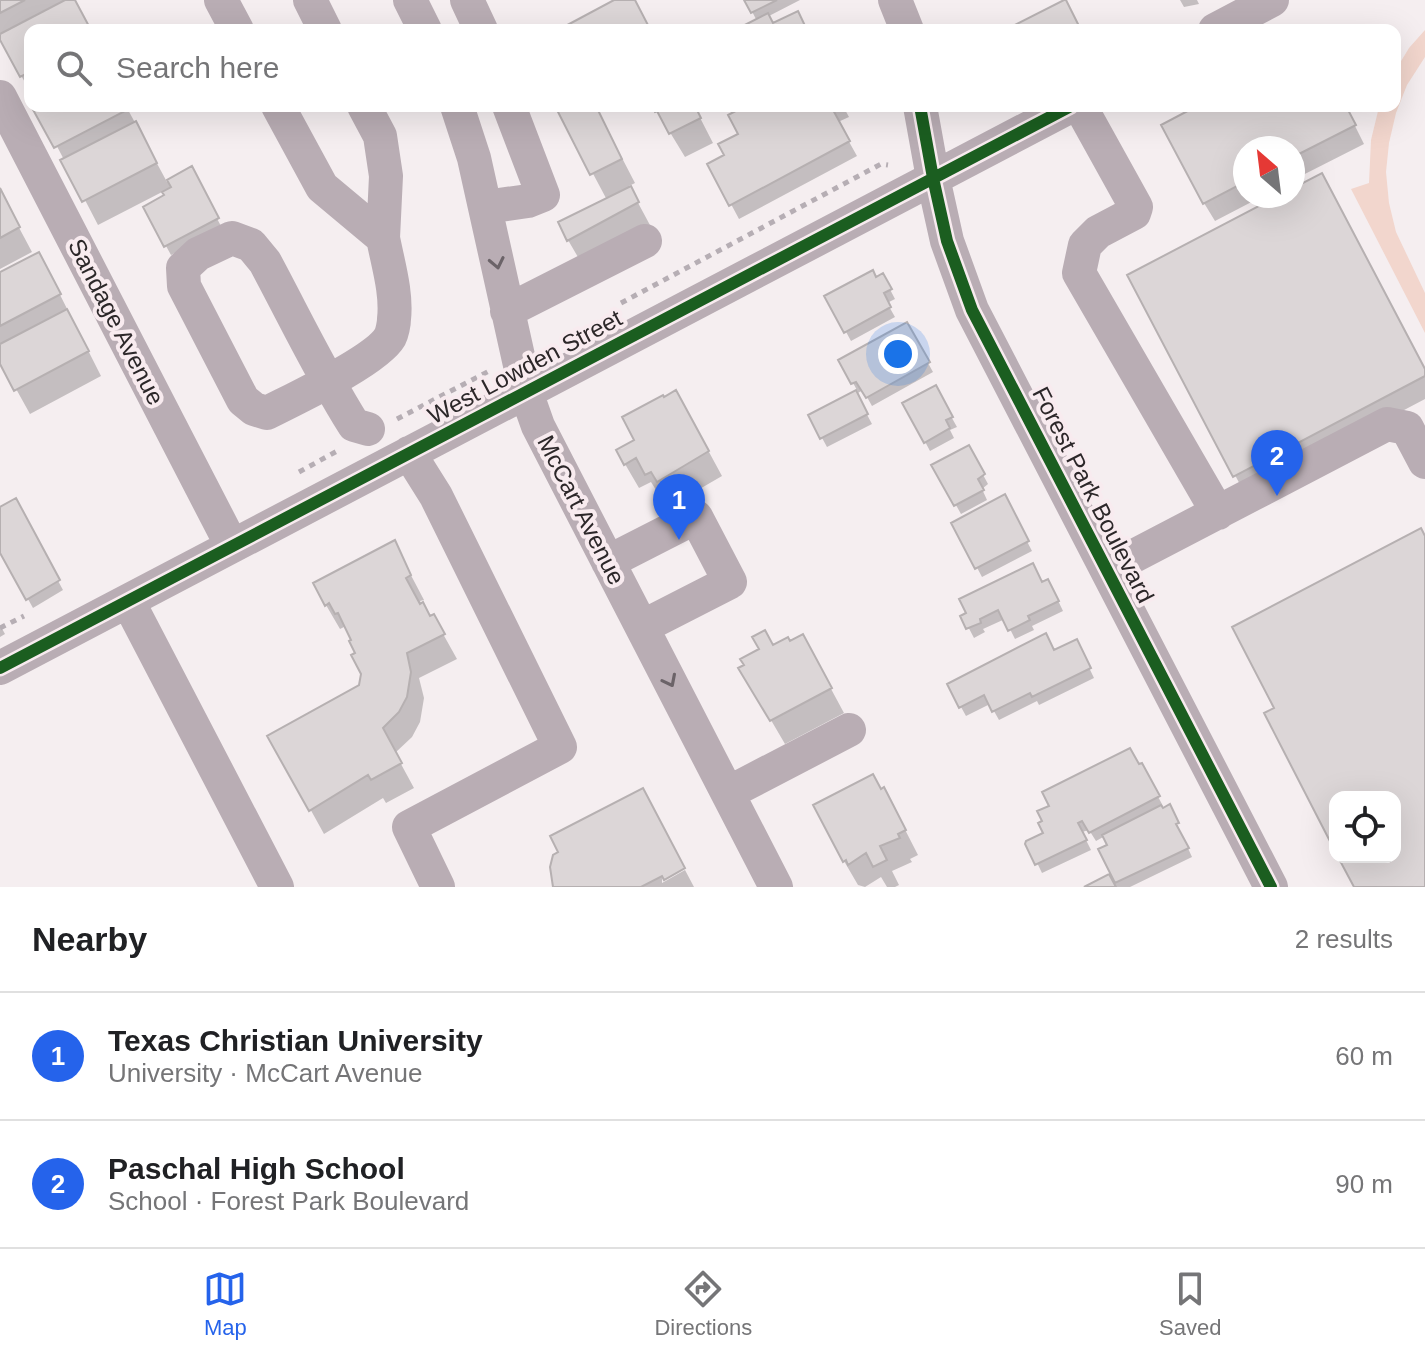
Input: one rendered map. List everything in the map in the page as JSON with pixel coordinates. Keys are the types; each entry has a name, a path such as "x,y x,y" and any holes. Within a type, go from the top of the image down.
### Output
{"street":[{"path":"221,0 234,24"},
{"path":"310,0 322,24"},
{"path":"895,0 905,24"},
{"path":"1226,24 1272,0"},
{"name":"Sandage Avenue","path":"0,97 232,546"},
{"path":"281,112 322,187 383,238"},
{"path":"367,112 380,136 386,176 383,238 394,298 394,319 389,338 365,360 338,375 267,413 254,409 243,400 184,286 183,268 198,254 232,238 251,245 265,262 338,375 354,425 369,431 436,496 560,747 409,827 438,887"},
{"path":"460,116 501,112"},
{"path":"485,207 508,205 543,195 511,112"},
{"name":"Forest Park Boulevard","path":"921,112 947,241 972,310 1271,887"},
{"name":"West Lowden Street","path":"0,668 1060,112"},
{"path":"1083,112 1136,207 1134,213 1098,232 1085,245 1079,273 1218,513"},
{"name":"McCart Avenue","path":"460,116 474,158 526,392 538,426 776,887"},
{"path":"507,311 645,241"},
{"path":"1107,570 1387,424 1407,428 1425,462"},
{"path":"608,562 696,517 703,530 730,582 642,627"},
{"path":"128,601 277,887"},
{"path":"728,793 849,730"}],"path":[{"path":"616,306 881,164 893,166"},
{"path":"286,479 369,431 518,358"},
{"path":"0,628 27,614"}],"shaded area":[{"path":"1425,30 1425,57 1401,100 1401,61"},
{"path":"1378,112 1396,112 1386,172 1389,203 1396,232 1425,293 1425,333 1351,189 1369,183 1371,140"}],"building":[{"path":"0,0 25,0 0,13"},
{"path":"65,0 75,0 88,24 24,24 24,75 20,77 0,40 0,34"},
{"path":"614,0 635,0 647,24 569,24"},
{"path":"744,0 777,0 751,13"},
{"path":"1064,0 1078,24 1017,24"},
{"path":"798,11 804,24 747,24 768,13 773,23"},
{"path":"34,112 123,112 54,148"},
{"path":"558,112 599,112 622,159 590,175"},
{"path":"658,112 698,112 701,118 669,134"},
{"path":"734,112 834,112 850,141 729,206 707,164 724,155 718,144 738,134 728,115"},
{"path":"1186,112 1349,112 1356,125 1305,151 1305,136 1233,136 1233,188 1203,204 1161,125"},
{"path":"136,121 157,163 82,202 60,160"},
{"path":"192,166 219,218 164,247 143,207 164,195 162,192 171,187 167,180"},
{"path":"1322,173 1425,369 1425,376 1233,477 1127,275 1255,208 1305,208 1305,182"},
{"path":"631,186 639,202 567,241 558,222"},
{"path":"0,188 20,227 0,238"},
{"path":"39,252 61,294 0,326 0,272"},
{"path":"873,270 876,277 883,273 892,289 884,293 891,307 844,333 824,296"},
{"path":"67,309 89,351 14,391 0,364 0,344"},
{"path":"907,322 930,362 866,398 856,382 851,384 838,360"},
{"path":"936,385 953,417 946,420 950,428 924,443 902,403"},
{"path":"676,390 709,451 657,482 651,472 645,475 636,458 624,465 616,450 634,440 622,417"},
{"path":"856,390 868,414 820,439 808,415"},
{"path":"969,445 985,474 978,479 984,490 954,506 931,465"},
{"path":"1005,494 1029,541 975,569 951,523"},
{"path":"16,498 60,580 26,600 0,553 0,507"},
{"path":"1421,528 1425,536 1425,887 1354,887 1341,863 1401,863 1401,791 1329,791 1329,839 1264,713 1274,708 1232,627"},
{"path":"395,540 411,575 406,578 420,604 423,602 430,616 434,614 445,634 407,653 411,672 407,697 399,712 383,728 402,763 371,780 368,775 309,811 267,736 359,685 361,674 351,655 355,653 351,640 338,613 335,614 329,603 325,606 313,583"},
{"path":"1033,563 1042,582 1048,579 1059,601 1028,616 1030,620 1008,631 998,610 980,619 981,623 966,629 960,616 966,613 959,599"},
{"path":"765,630 773,645 803,634 832,688 770,721 738,668 744,665 740,659 759,649 752,637"},
{"path":"1046,633 1054,650 1077,639 1091,668 1032,697 1030,693 992,712 984,695 959,708 947,684"},
{"path":"1130,748 1160,796 1089,833 1082,821 1078,823 1087,840 1035,865 1025,844 1043,833 1037,811 1049,806 1042,792"},
{"path":"873,774 881,789 884,787 906,830 898,834 900,838 880,846 887,860 873,867 866,853 848,865 846,860 843,862 813,805"},
{"path":"643,788 685,868 664,880 662,876 641,887 553,887 550,867 553,855 558,852 550,836"},
{"path":"1170,804 1179,823 1176,824 1189,848 1115,883 1098,849 1107,845 1102,835 1161,805 1163,808"},
{"path":"1109,874 1116,887 1084,887"}],"cycle path":[{"path":"921,112 947,241 972,310 1271,887"},
{"path":"0,668 1060,112"}],"place":[{"name":"Paschal High School","path":"1277,496"},
{"name":"Texas Christian University","path":"679,540"}]}
